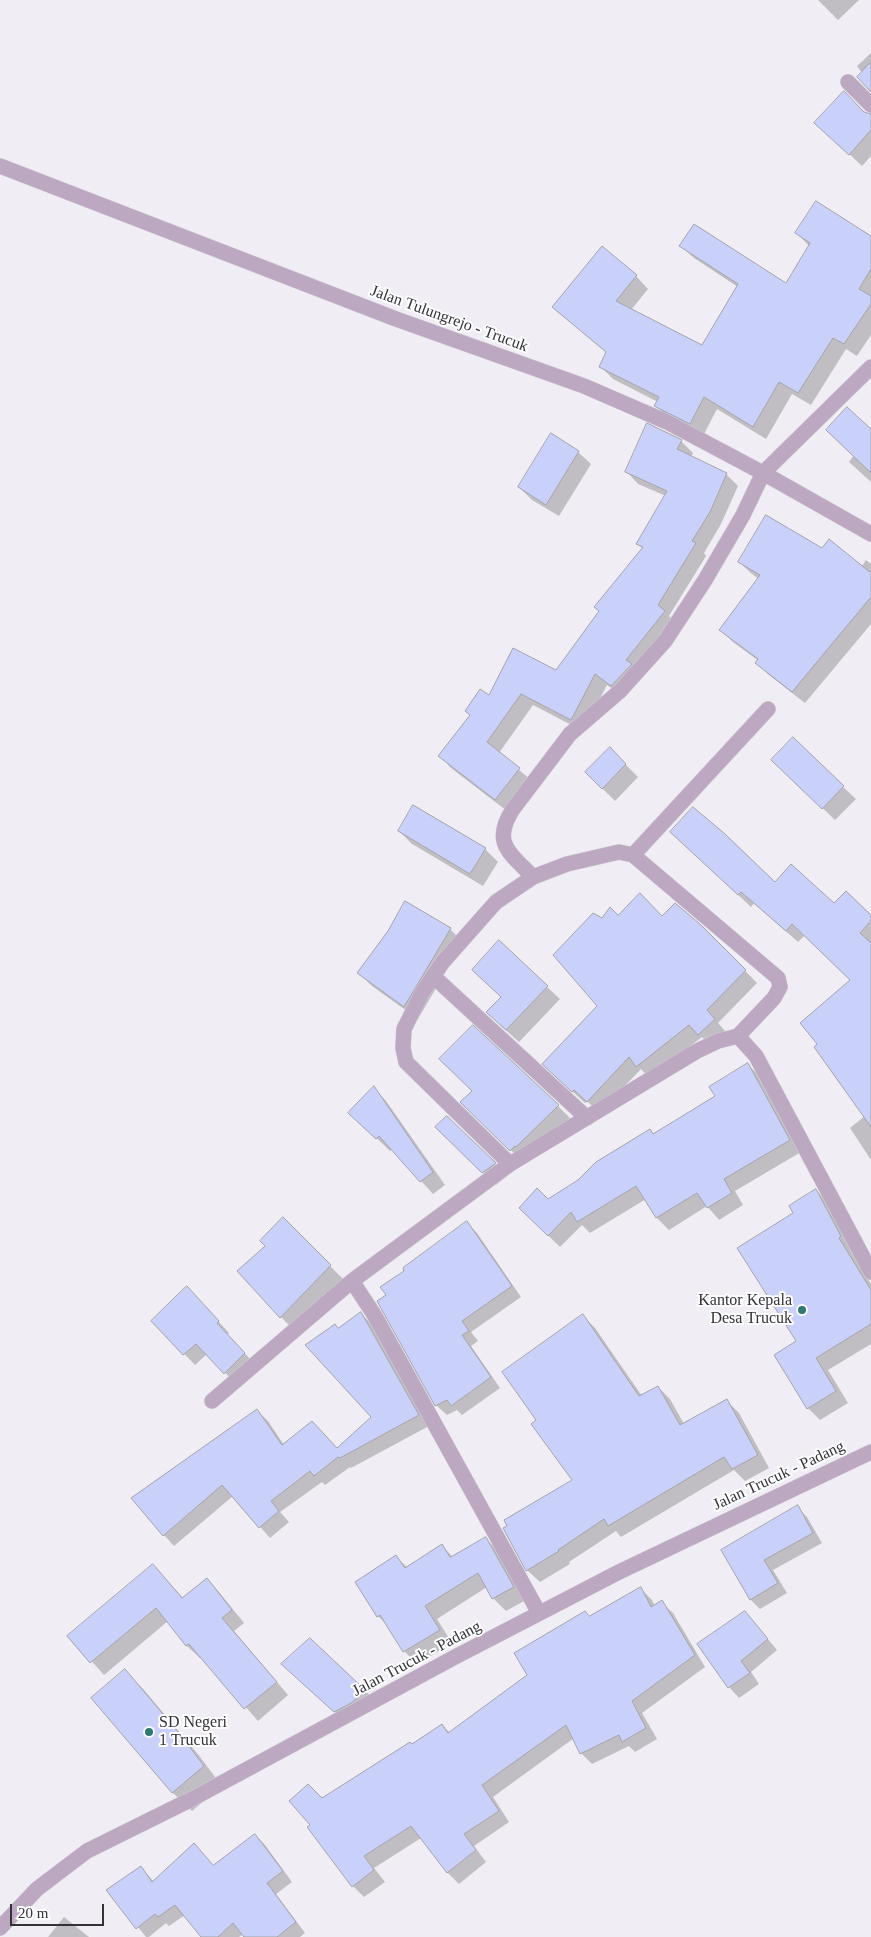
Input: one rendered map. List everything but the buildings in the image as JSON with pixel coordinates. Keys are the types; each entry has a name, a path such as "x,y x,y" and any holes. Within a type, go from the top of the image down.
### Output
{"street":[{"path":"848,82 871,105"},
{"name":"Jalan Tulungrejo - Trucuk","path":"0,166 396,319 584,386 667,422 871,534"},
{"path":"533,877 507,849 502,838 505,822 570,734 620,691 665,640 705,580 743,514 763,473 871,366"},
{"path":"633,855 768,709"},
{"path":"212,1401 352,1281 510,1164 697,1051 738,1036 774,998 780,987 778,978 633,855 619,852 566,864 533,877 496,902 442,963 422,993 404,1029 403,1048 406,1062 510,1164"},
{"path":"433,976 587,1118"},
{"path":"738,1036 756,1056 871,1272"},
{"path":"352,1281 375,1316 539,1613"},
{"name":"Jalan Trucuk - Padang","path":"0,1928 37,1889 87,1851 190,1800 619,1572 871,1452"}],"place":[{"name":"Kantor Kepala Desa Trucuk","path":"802,1310"},
{"name":"SD Negeri 1 Trucuk","path":"149,1732"}]}
